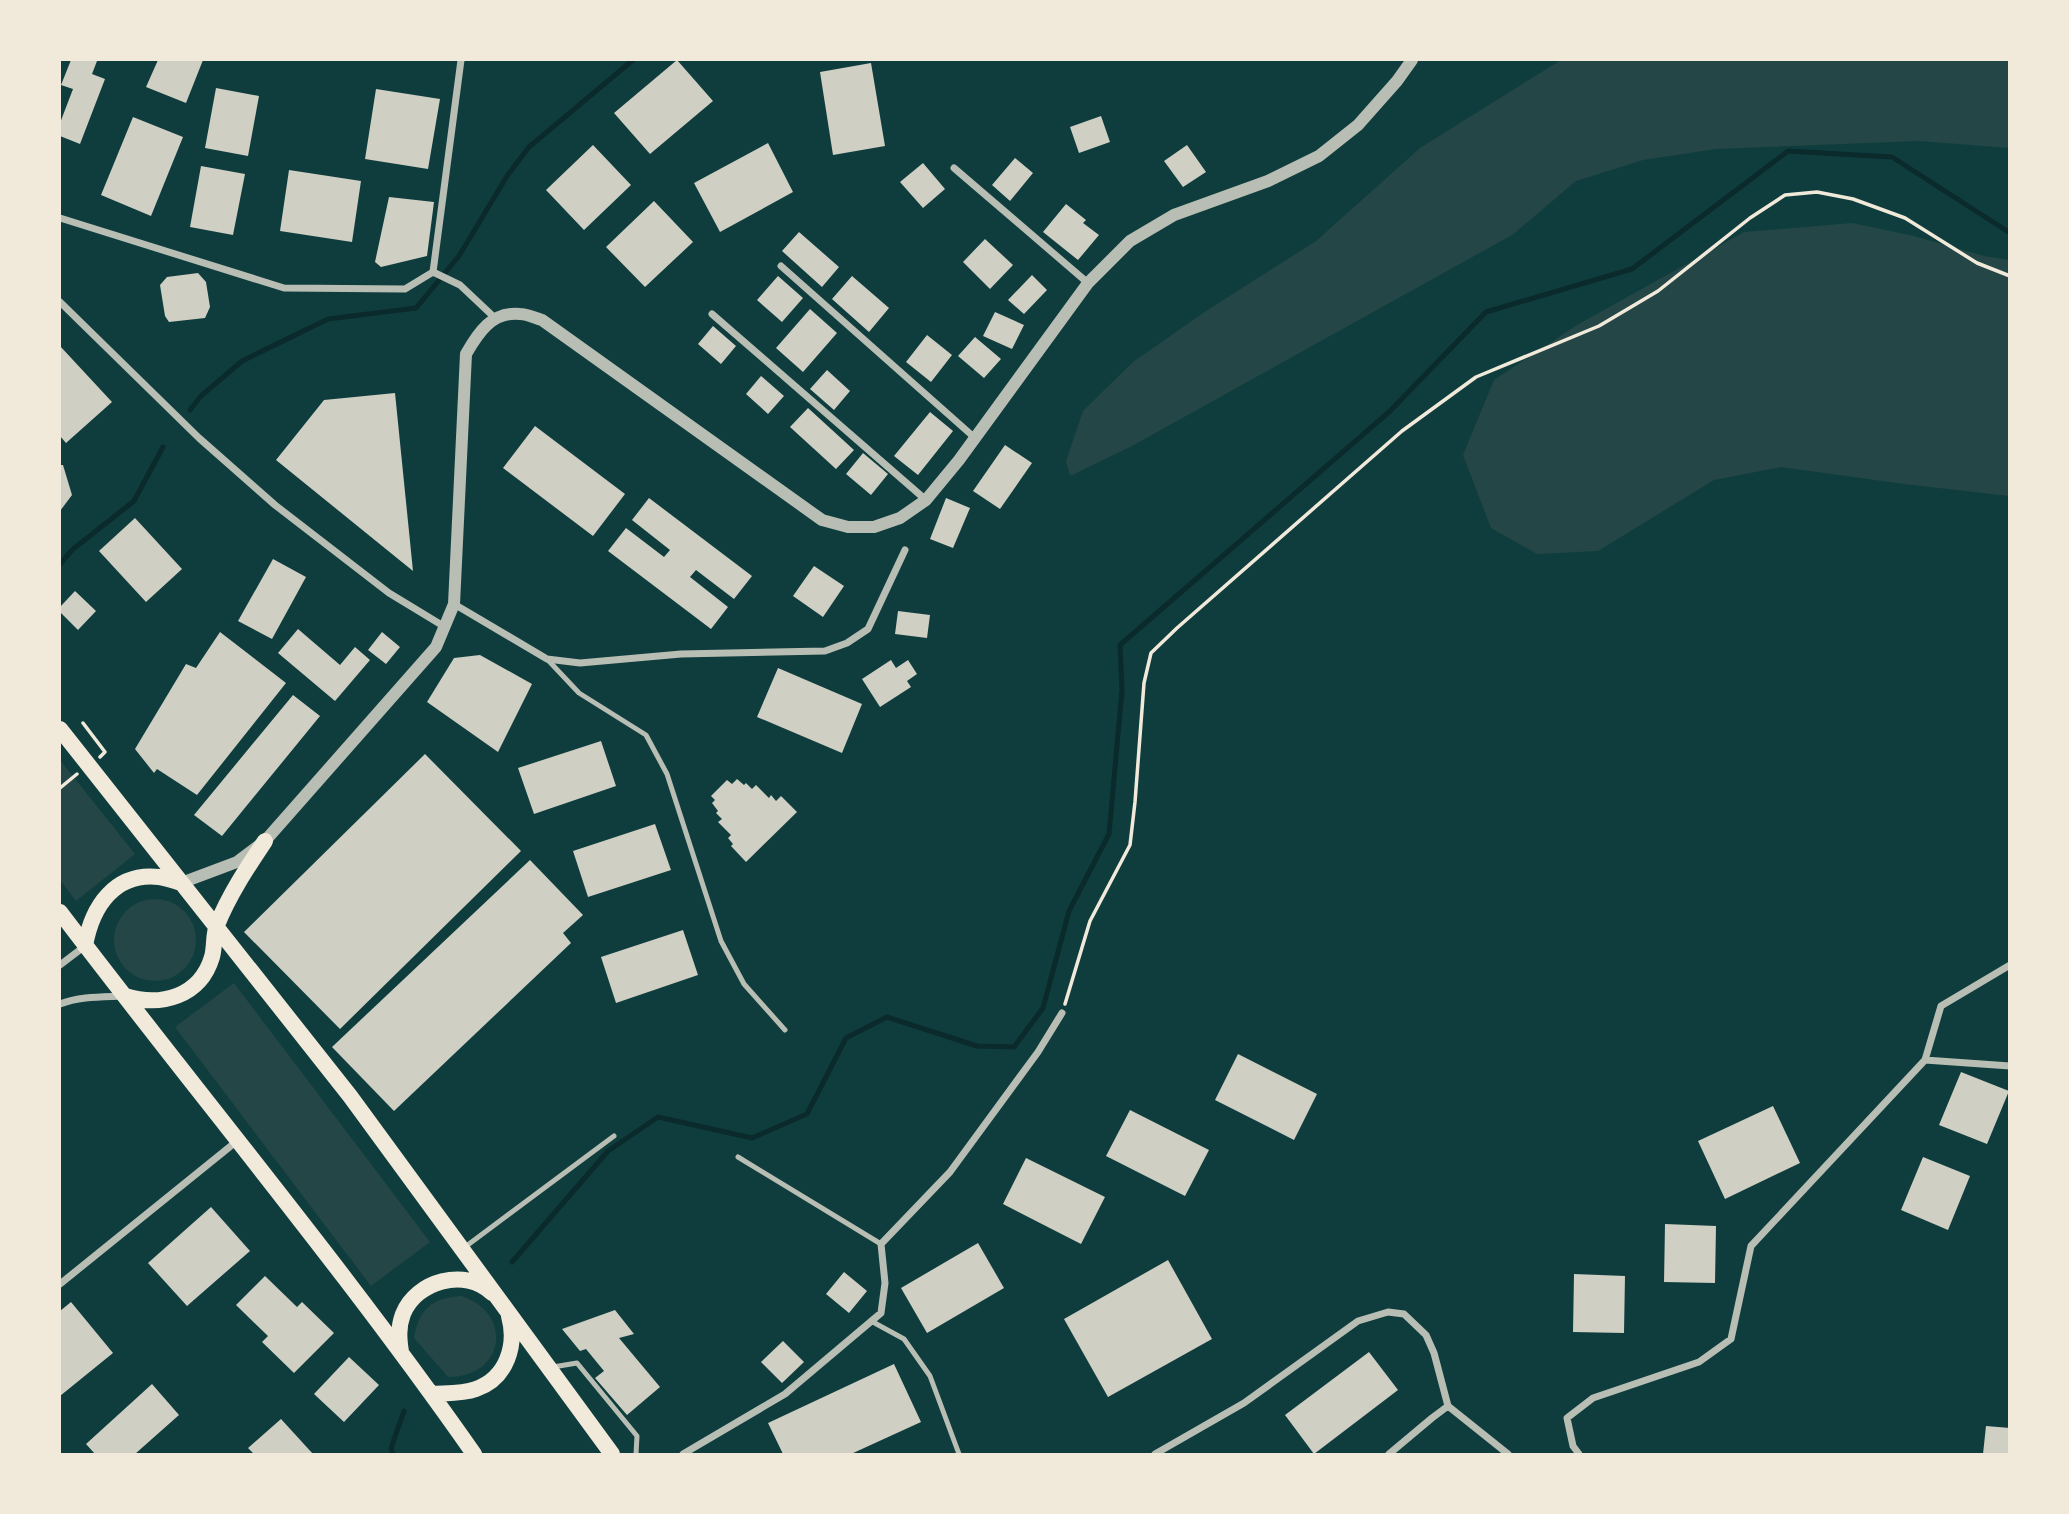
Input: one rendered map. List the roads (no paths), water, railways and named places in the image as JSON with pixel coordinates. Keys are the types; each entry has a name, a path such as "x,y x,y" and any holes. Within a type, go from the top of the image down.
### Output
{"highway":[{"path":"60,729 350,1096 612,1454"},
{"path":"125,996 141,1001 162,1001 180,995 195,984 207,969 216,928 236,886 265,841"},
{"path":"85,946 92,919 102,900 119,885 139,878 161,877 181,883"},
{"path":"60,912 401,1353 474,1454"},
{"path":"401,1353 398,1331 404,1312 415,1296 431,1284 450,1279 470,1281 488,1289 503,1305 510,1317 513,1334 505,1366 478,1389 432,1394"}],"street":[{"path":"433,272 461,60"},
{"path":"181,883 237,862 265,841 436,647 454,604 466,355 479,331 495,318 519,313 541,320 822,520 848,527 874,527 900,518 926,500 975,438 1088,283 1130,241 1174,215 1268,181 1319,156 1358,125 1412,60"},
{"path":"954,168 1088,283"},
{"path":"60,218 284,288 405,289 433,272"},
{"path":"781,265 975,438"},
{"path":"433,272 460,285 495,318"},
{"path":"60,302 199,438 275,505 389,593 445,627"},
{"path":"712,314 926,500"},
{"path":"454,604 547,659 580,663 681,654 825,651 847,643 868,629 905,550"},
{"path":"60,965 85,946"},
{"path":"1579,1454 1573,1446 1567,1418 1593,1398 1699,1362 1731,1339 1751,1246 1925,1060 1941,1006 2010,965"},
{"path":"60,1004 94,997 125,996"},
{"path":"683,1454 785,1394 881,1313 885,1283 881,1244 950,1172 1038,1052 1062,1013"},
{"path":"1925,1060 2010,1066"},
{"path":"60,1284 238,1140"},
{"path":"1155,1454 1244,1403 1358,1321 1388,1312 1404,1314 1426,1335 1434,1353 1448,1406 1508,1454"},
{"path":"1388,1454 1448,1406"}],"lane":[{"path":"547,659 579,693 646,736 667,774 721,941 744,984 785,1030"},
{"path":"462,1249 614,1136"},
{"path":"738,1157 881,1244"},
{"path":"871,1321 904,1339 930,1376 959,1454"},
{"path":"550,1368 577,1363 637,1436 636,1454"}],"waterway":[{"path":"190,410 201,396 242,361 328,319 416,308 459,256 507,176 529,147 633,60"},
{"path":"512,1262 608,1151 658,1117 752,1138 807,1114 846,1038 887,1017 977,1046 1014,1047 1043,1008 1069,911 1109,834 1122,690 1120,645 1389,412 1486,312 1632,269 1788,151 1892,157 2010,233"},
{"path":"60,564 72,550 134,501 163,447"},
{"path":"393,1454 391,1448 404,1411"}]}
